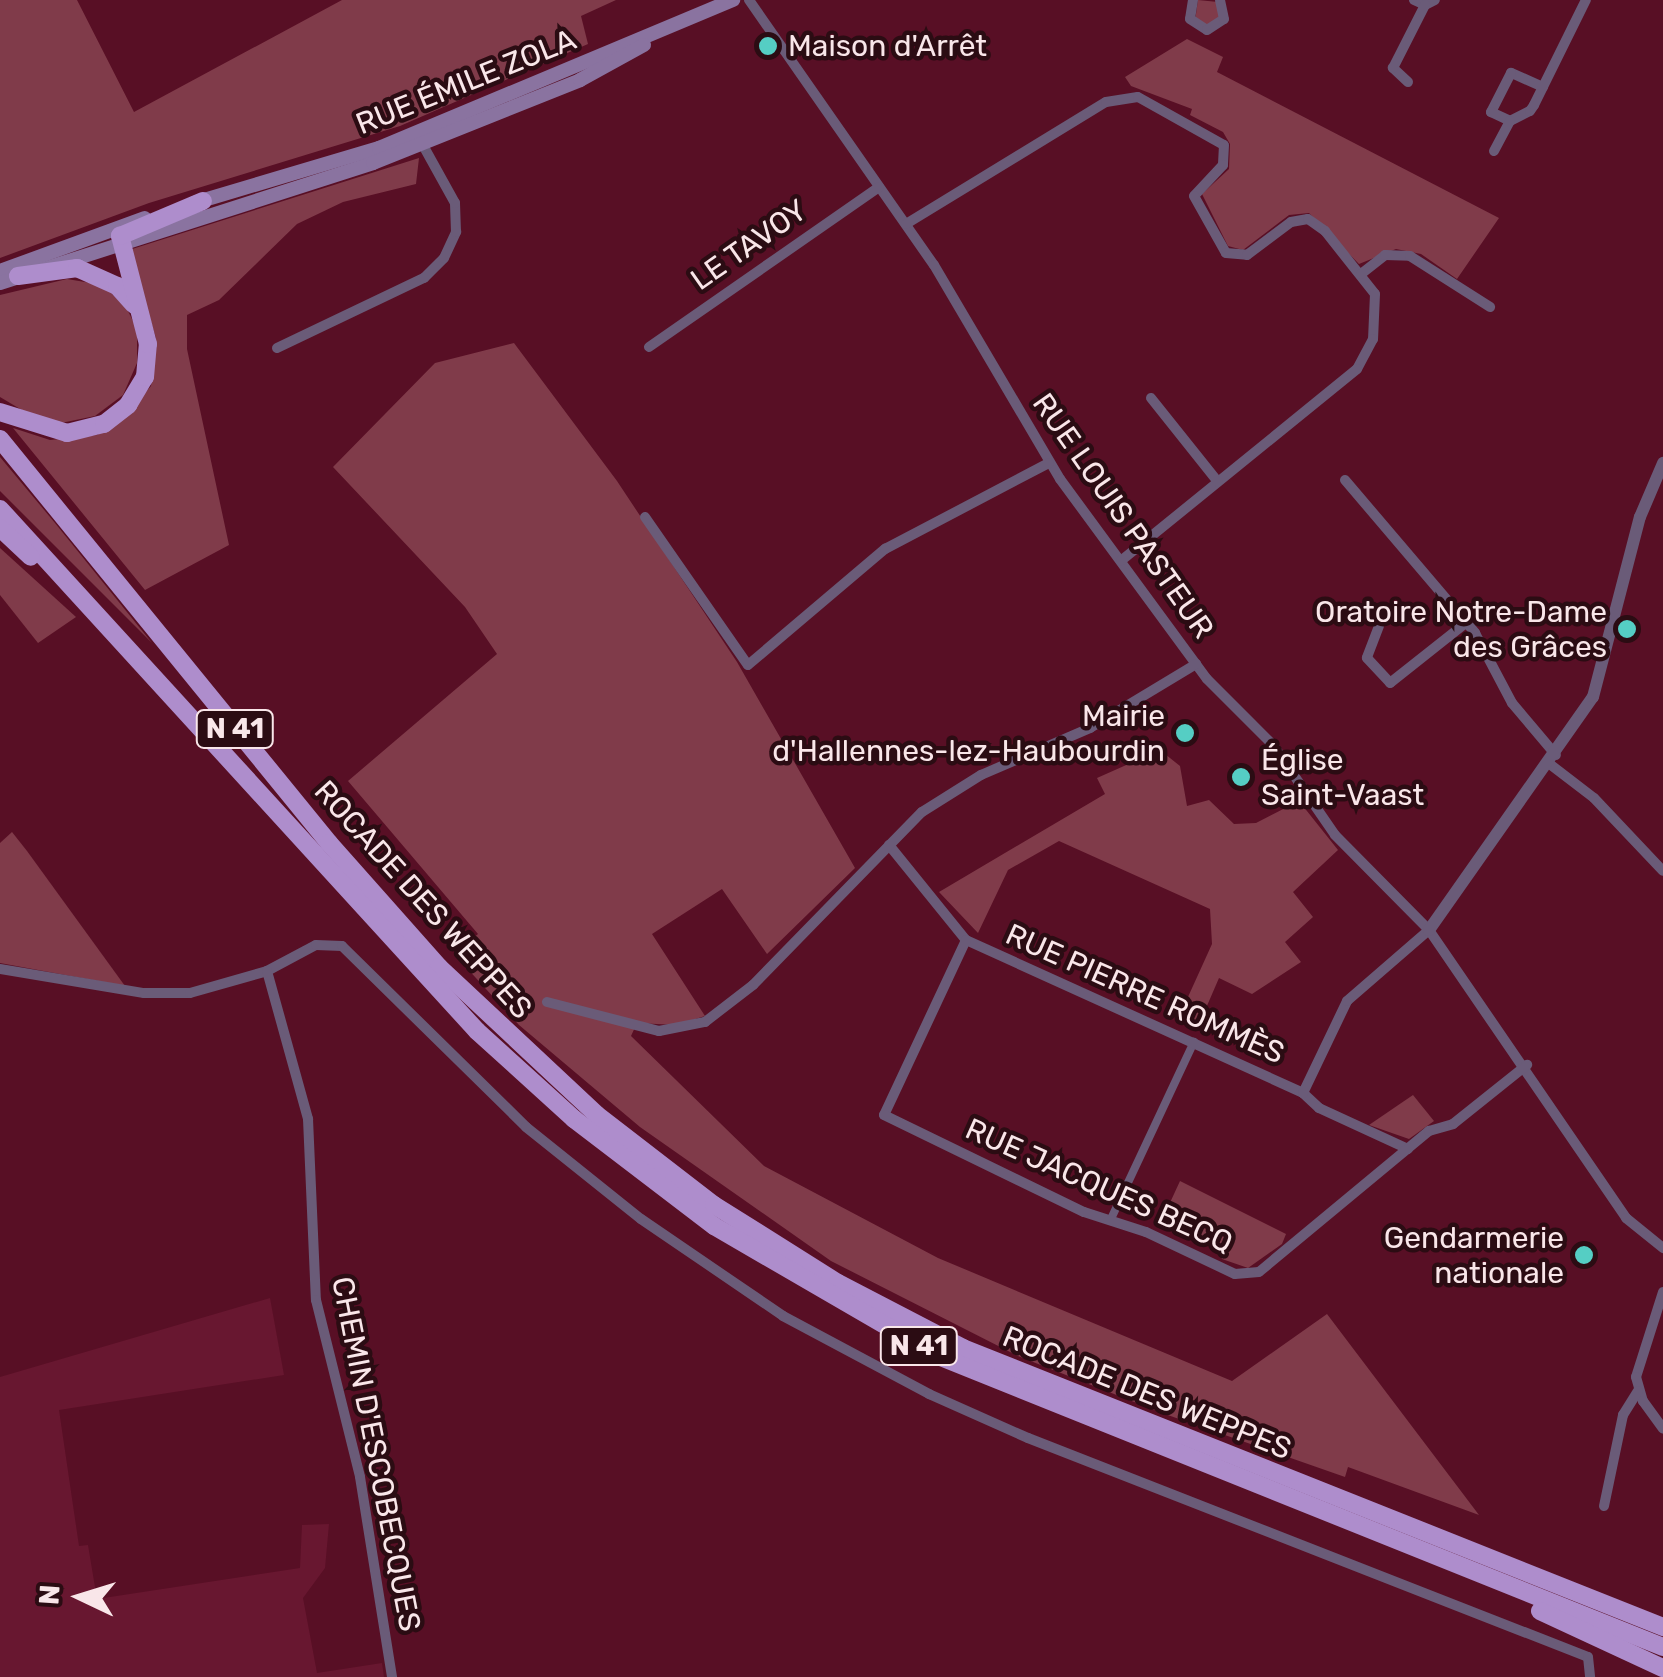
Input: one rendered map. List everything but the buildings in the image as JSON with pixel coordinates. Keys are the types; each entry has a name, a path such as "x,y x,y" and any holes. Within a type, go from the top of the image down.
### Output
{"highway":[{"path":"0,412 55,432 104,424 128,405 145,376 144,324 119,241 122,233 210,204"},
{"path":"6,276 68,268 96,275 124,292 144,324"},
{"name":"ROCADE DES WEPPES","path":"0,439 329,843 439,967 552,1076 649,1157 784,1251 963,1348 1663,1627"},
{"name":"N 41","path":"0,509 154,675"},
{"path":"0,528 154,675"},
{"name":"ROCADE DES WEPPES","path":"154,675 477,1031 574,1120 714,1226 938,1356 1663,1647"},
{"path":"1456,1566 1663,1668"},
{"path":"1513,1568 1663,1614"}],"main road":[{"name":"RUE ÉMILE ZOLA","path":"6,276 210,204 419,138 619,62 688,19 734,0"},
{"path":"6,276 119,241"}],"street":[{"name":"RUE LOUIS PASTEUR","path":"749,0 906,224 1049,463 1120,561 1196,664 1273,745 1335,835 1429,930 1527,1065 1632,1226 1663,1248"},
{"path":"1193,0 1190,20 1207,30 1224,19 1223,1"},
{"path":"1494,151 1510,122 1530,110 1586,0"},
{"path":"1408,82 1394,68 1425,2"},
{"path":"1510,122 1491,112 1511,73 1543,87"},
{"path":"906,224 1106,102 1138,97 1224,145 1223,165 1194,196 1226,252 1246,255 1291,222 1308,219 1376,294 1378,313 1363,363 1120,561"},
{"path":"278,348 424,278 444,258 456,232 455,204 419,138"},
{"name":"LE TAVOY","path":"649,347 879,187"},
{"path":"1361,274 1384,256 1410,256 1490,307"},
{"path":"1151,398 1218,482"},
{"path":"645,517 748,665 885,548 1049,463"},
{"path":"1429,930 1554,760 1600,681 1638,527 1663,464"},
{"path":"1345,480 1467,622 1512,703 1554,760 1663,871"},
{"path":"1378,626 1367,658 1390,683 1467,622"},
{"path":"547,1002 659,1031 705,1022 753,985 922,812 970,781 1090,728 1196,664"},
{"name":"RUE PIERRE ROMMÈS","path":"889,845 966,940 1303,1093 1319,1108 1408,1149"},
{"name":"RUE PIERRE ROMMÈS","path":"1303,1093 1347,1001 1429,930"},
{"name":"RUE PIERRE ROMMÈS","path":"884,1115 966,940"},
{"path":"3,970 159,994 202,991 267,972 316,944 350,951 526,1127 702,1262 858,1357 1028,1438 1588,1657 1590,1677"},
{"name":"CHEMIN D'ESCOBECQUES","path":"267,972 306,1104 316,1300 360,1477 392,1677"},
{"path":"1110,1220 1194,1042"},
{"name":"RUE JACQUES BECQ","path":"884,1115 1110,1220 1251,1276 1432,1129 1451,1125 1527,1065"},
{"path":"1663,1292 1637,1371 1638,1390 1663,1430"},
{"path":"1604,1506 1623,1415 1638,1390"}],"shaded area":[{"path":"0,0 77,0 134,112 342,0 616,0 581,16 588,44 400,126 149,203 0,258"},
{"path":"1198,0 1218,2 1221,16 1211,26 1195,21"},
{"path":"1187,39 1223,57 1217,72 1499,218 1457,279 1421,254 1396,249 1359,264 1309,213 1289,215 1243,250 1228,246 1202,194 1229,169 1230,144 1223,132 1190,115 1192,109 1131,86 1125,77"},
{"path":"419,158 416,184 343,202 297,224 219,300 187,315 187,349 229,545 145,590 13,428 50,440 97,435 117,424 151,386 156,338 129,250"},
{"path":"67,279 103,285 127,309 137,329 137,363 123,395 95,416 61,423 37,419 0,397 0,295"},
{"path":"514,343 617,481 737,662 855,868 767,954 722,889 652,934 705,1016 676,1025 637,1023 631,1036 764,1166 938,1258 1232,1381 1327,1314 1479,1515 1348,1467 1345,1477 1162,1413 1018,1356 831,1261 640,1127 519,1025 454,954 478,934 348,781 497,654 465,607 333,467 435,363"},
{"path":"0,457 55,523 152,643 0,491"},
{"path":"0,548 76,617 38,643 0,595"},
{"path":"1160,750 1180,766 1187,806 1209,800 1234,824 1256,823 1299,801 1338,850 1293,892 1313,917 1285,942 1301,962 1252,994 1219,978 1197,1029 1178,1019 1212,944 1210,909 1059,841 1008,870 978,933 939,892 1105,794 1097,778"},
{"path":"12,832 125,986 0,963 0,843"},
{"path":"1413,1095 1434,1121 1409,1139 1369,1125"},
{"path":"1180,1181 1286,1234 1282,1244 1248,1268 1222,1259 1217,1246 1162,1220"},
{"path":"270,1298 284,1375 59,1410 79,1546 88,1545 97,1599 300,1568 302,1525 329,1524 325,1568 303,1598 317,1673 382,1663 384,1677 0,1677 0,1377"}],"place":[{"name":"Maison d'Arrêt","path":"768,46"},
{"name":"Oratoire Notre-Dame des Grâces","path":"1627,629"},
{"name":"Mairie d'Hallennes-lez-Haubourdin","path":"1185,733"},
{"name":"Église Saint-Vaast","path":"1241,777"},
{"name":"Gendarmerie nationale","path":"1584,1255"}]}
